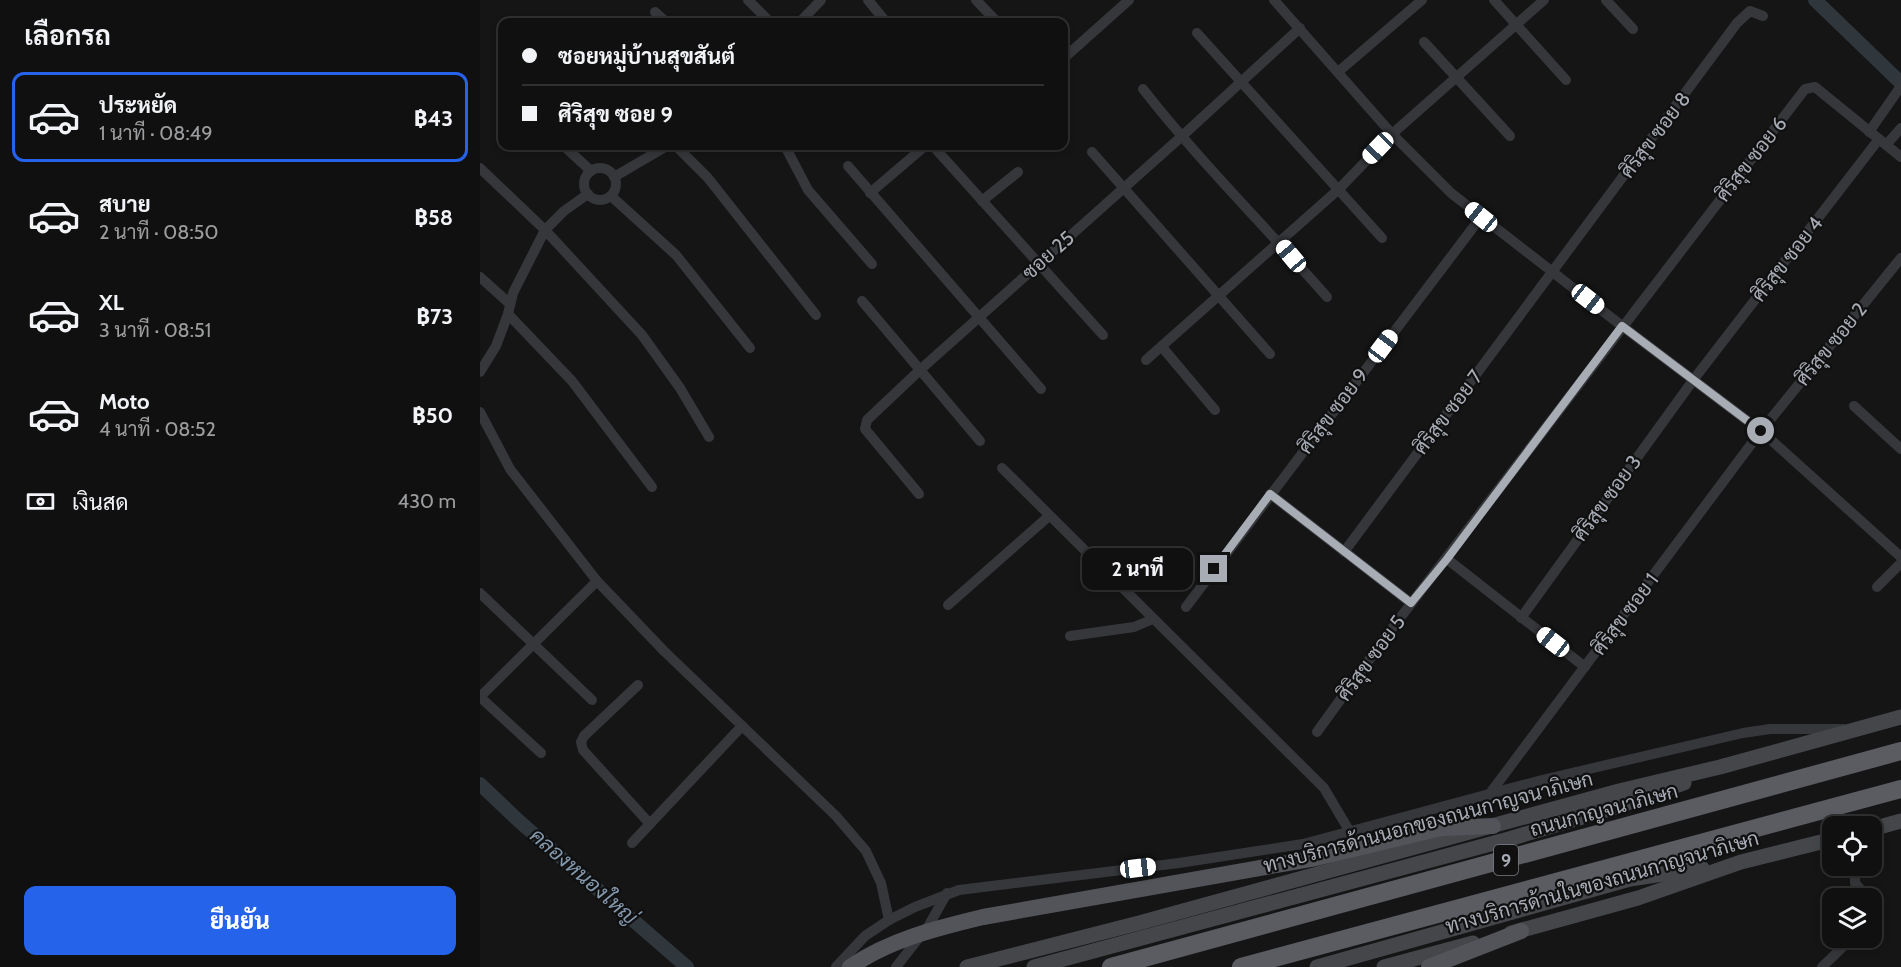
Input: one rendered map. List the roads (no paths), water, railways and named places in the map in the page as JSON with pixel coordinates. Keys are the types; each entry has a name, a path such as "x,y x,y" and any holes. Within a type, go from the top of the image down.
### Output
{"highway":[{"name":"ถนนกาญจนาภิเษก","path":"1111,967 1901,751"},
{"name":"9","path":"1241,967 1901,789"}],"main road":[{"name":"ทางบริการด้านนอกของถนนกาญจนาภิเษก","path":"967,967 1161,917 1619,791 1720,767 1901,717"},
{"path":"1035,967 1509,839 1668,790 1720,767"},
{"path":"1882,826 1901,821"},
{"path":"850,967 898,941 983,917 1317,858 1441,828 1493,826"},
{"name":"ทางบริการด้านในของถนนกาญจนาภิเษก","path":"1384,967 1521,931 1638,897 1741,862 1822,842"},
{"path":"1317,967 1630,879 1741,862"},
{"path":"1429,967 1521,931"}],"street":[{"path":"748,0 766,18"},
{"path":"804,18 821,0"},
{"path":"868,0 883,18"},
{"path":"976,0 993,18"},
{"path":"1274,0 1392,134 1451,193 1761,431 1901,557"},
{"path":"1338,72 1422,0"},
{"path":"1494,0 1566,80"},
{"path":"1146,360 1338,189 1392,134 1544,0"},
{"path":"1606,0 1633,29"},
{"path":"1068,54 1122,2"},
{"name":"ศิริสุข ซอย 8","path":"1553,271 1737,23 1750,11 1763,16"},
{"path":"655,12 662,18"},
{"name":"ซอย 25","path":"919,494 864,426 867,420 1300,28"},
{"path":"1197,33 1382,238"},
{"path":"1424,42 1510,136"},
{"path":"1869,132 1901,86"},
{"name":"ศิริสุข ซอย 6","path":"1622,326 1805,89 1815,87 1901,157"},
{"path":"1143,89 1181,137 1280,242 1327,297"},
{"name":"ศิริสุข ซอย 4","path":"1694,380 1883,142 1901,128"},
{"path":"568,150 591,171"},
{"path":"614,177 660,150"},
{"path":"680,150 708,178 816,315"},
{"path":"787,150 808,190 872,264"},
{"path":"870,193 920,150"},
{"path":"937,150 1103,335"},
{"path":"1092,152 1270,354"},
{"path":"848,166 1041,389"},
{"path":"480,168 545,230 642,335 680,388 709,437"},
{"path":"606,170 614,177 616,187 607,199 597,200 588,194 585,184 591,171 606,170"},
{"path":"982,201 1018,172"},
{"path":"480,372 496,346 513,293 545,230 564,211 588,194"},
{"path":"611,196 676,255 750,348"},
{"name":"ศิริสุข ซอย 9","path":"1186,607 1481,217"},
{"name":"ศิริสุข ซอย 2","path":"1761,431 1901,258"},
{"name":"ศิริสุข ซอย 7","path":"1344,552 1553,271"},
{"path":"480,277 572,381 652,487"},
{"path":"862,301 980,441"},
{"name":"ศิริสุข ซอย 5","path":"1317,732 1411,603 1447,559 1622,326"},
{"path":"1162,347 1215,410"},
{"name":"ศิริสุข ซอย 3","path":"1521,618 1694,380"},
{"path":"1854,406 1901,449"},
{"path":"480,412 510,469 597,581 663,651 836,816 866,851 881,883 890,920"},
{"name":"ศิริสุข ซอย 1","path":"1488,796 1761,431"},
{"path":"1002,468 1324,788 1350,832"},
{"path":"1270,494 1411,603"},
{"path":"948,605 1049,516"},
{"path":"1447,559 1585,668"},
{"path":"1877,586 1901,563"},
{"path":"541,753 480,697 597,581"},
{"path":"480,593 592,700"},
{"path":"1070,636 1134,627 1153,619"},
{"path":"638,685 584,736 581,742 583,750 650,824"},
{"path":"632,843 742,726"},
{"path":"836,967 865,936 890,920 947,893 975,887 1179,863 1303,844 1542,780 1743,733 1770,729 1864,728"},
{"path":"896,967 929,925 947,893"},
{"path":"1822,967 1842,948"}],"waterway":[{"path":"1815,0 1901,83"},
{"name":"คลองหนองใหญ่","path":"480,784 520,822 687,967"}]}
